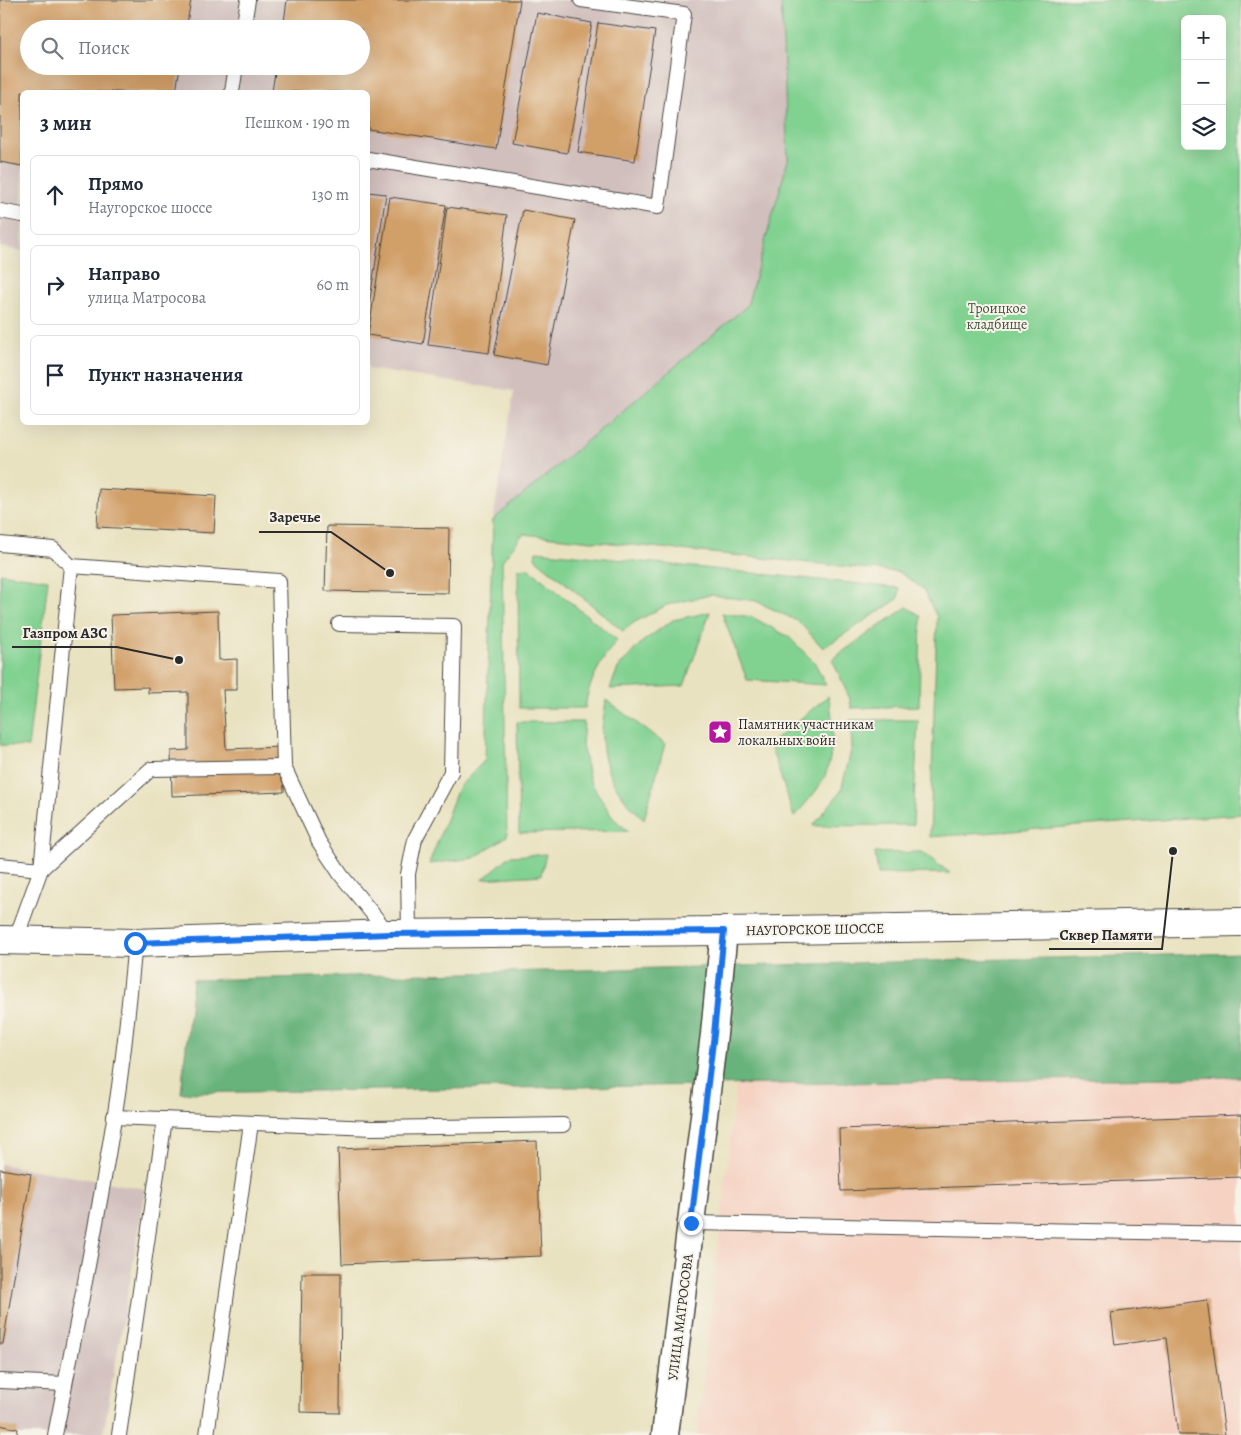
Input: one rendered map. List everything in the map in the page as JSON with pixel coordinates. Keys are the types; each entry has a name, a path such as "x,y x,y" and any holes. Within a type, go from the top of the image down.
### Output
{"main road":[{"name":"НАУГОРСКОЕ ШОССЕ","path":"8,941 135,943 399,934 724,931 1241,922"}],"street":[{"name":"УЛИЦА МАТРОСОВА","path":"665,1435 714,1034 724,931"}],"lane":[{"path":"245,20 248,0"},
{"path":"370,160 658,207 684,14 581,0"},
{"path":"232,90 235,75"},
{"path":"0,211 20,215"},
{"path":"0,544 53,549 72,566 279,581 284,767 319,842 341,875 399,934"},
{"path":"8,941 41,869 72,566"},
{"path":"339,624 454,626 451,772 415,839 399,934"},
{"path":"0,865 41,869 151,769 284,767"},
{"path":"55,1435 101,1197 114,1118 127,1025 135,943"},
{"path":"114,1118 372,1128 563,1125"},
{"path":"119,1435 165,1120"},
{"path":"207,1435 251,1123"},
{"path":"691,1223 1241,1234"},
{"path":"0,1381 65,1384"}],"shaded area":[{"path":"0,0 781,0 788,160 747,306 493,520 514,391 370,369 370,90 20,90 20,251 0,247"},
{"path":"1241,1048 1241,1435 697,1435 739,1058"},
{"path":"0,1164 146,1189 103,1435 0,1435"}],"green space":[{"name":"Троицкое кладбище","path":"781,0 1241,0 1241,814 930,837 937,617 923,589 899,572 523,534 502,561 507,836 474,858 429,864 458,788 485,760 493,520 747,306 788,160"},
{"path":"536,551 899,588 898,599 823,648 799,622 756,601 710,595 667,605 635,622 623,631 535,558"},
{"path":"528,568 617,640 596,672 585,708 519,708 518,569"},
{"path":"0,573 48,580 28,747 0,745"},
{"path":"907,607 921,616 919,706 851,708 850,699 832,659"},
{"path":"710,612 684,686 610,689 618,668 642,642 673,620"},
{"path":"722,613 752,617 789,637 815,663 826,685 747,680"},
{"path":"828,696 832,716 832,738 827,771 817,789 794,817 770,744"},
{"path":"606,700 665,744 644,819 620,793 614,784 606,763 602,734"},
{"path":"850,720 918,720 913,825 813,826 841,791 852,747"},
{"path":"517,722 584,722 582,745 590,781 613,818 628,831 519,833"},
{"path":"922,852 950,873 878,874 875,853"},
{"path":"546,854 541,875 483,879 510,856"},
{"path":"1241,953 1241,1077 181,1093 193,980"}],"building":[{"path":"0,0 191,0 188,20 20,20 20,75 179,75 176,90 20,90 20,166 0,162"},
{"path":"287,0 520,0 496,149 370,129 370,90 272,90 275,75 370,75 370,20 284,20"},
{"path":"537,13 592,23 567,153 512,143"},
{"path":"598,23 655,31 635,161 578,152"},
{"path":"370,192 386,194 370,299"},
{"path":"390,197 446,205 423,344 370,335 370,322"},
{"path":"447,207 507,215 489,353 428,345"},
{"path":"523,210 575,220 547,365 494,355"},
{"path":"99,489 216,496 214,533 97,527"},
{"path":"327,526 449,528 448,593 325,591"},
{"path":"218,611 219,660 237,659 237,690 223,690 226,749 283,747 284,792 172,796 171,751 188,750 188,692 148,693 148,687 114,688 111,615"},
{"path":"1241,1115 1241,1177 841,1191 839,1129"},
{"path":"537,1141 541,1256 342,1264 338,1149"},
{"path":"0,1169 31,1174 3,1344 0,1344"},
{"path":"302,1273 341,1273 340,1413 300,1412"},
{"path":"1207,1300 1225,1435 1178,1435 1166,1338 1115,1345 1111,1313"},
{"path":"0,1425 18,1429 17,1435 0,1435"}],"place":[{"name":"Заречье","path":"390,573"},
{"name":"Газпром АЗС","path":"179,660"},
{"name":"Памятник участникам локальных войн","path":"720,732"},
{"name":"Сквер Памяти","path":"1173,851"}],"route":[{"path":"135,943 390,934 724,931 714,1034 691,1223"}]}
